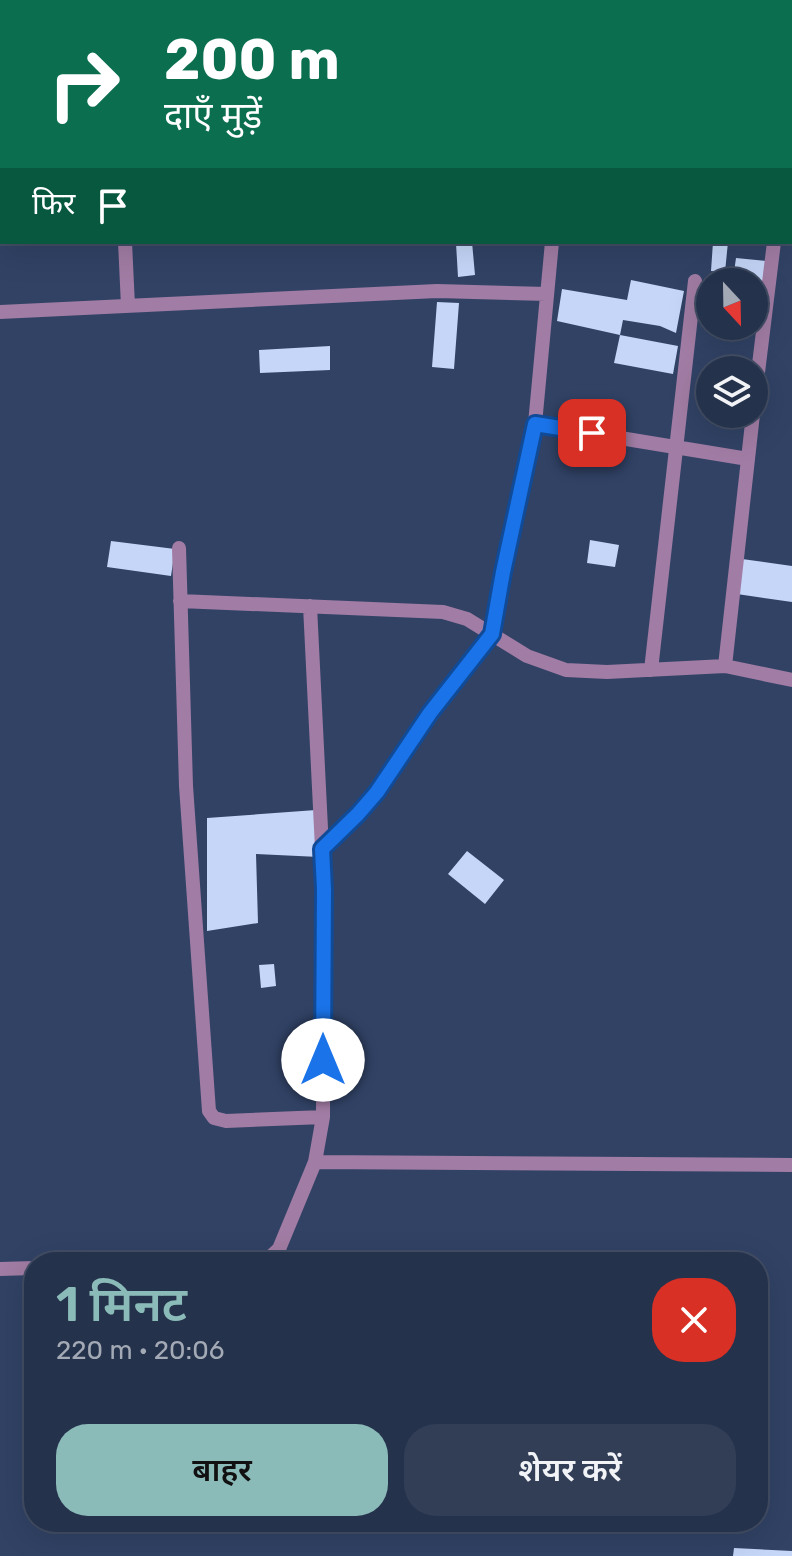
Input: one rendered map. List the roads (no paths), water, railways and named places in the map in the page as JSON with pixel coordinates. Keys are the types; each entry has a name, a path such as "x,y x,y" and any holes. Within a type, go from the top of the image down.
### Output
{"street":[{"path":"125,244 128,306"},
{"path":"322,849 377,792 430,713 492,634 535,424 552,244"},
{"path":"760,356 774,244"},
{"path":"651,670 695,281"},
{"path":"0,312 437,291 547,294"},
{"path":"535,424 748,459"},
{"path":"725,666 751,428"},
{"path":"179,548 186,786 206,1101 214,1118 226,1121 323,1117"},
{"path":"180,601 443,612 467,619 527,656 566,670 607,672 725,666 792,680"},
{"path":"276,1252 315,1162 323,1117 324,889 310,606"},
{"path":"315,1162 792,1165"},
{"path":"0,1269 24,1268"}]}
